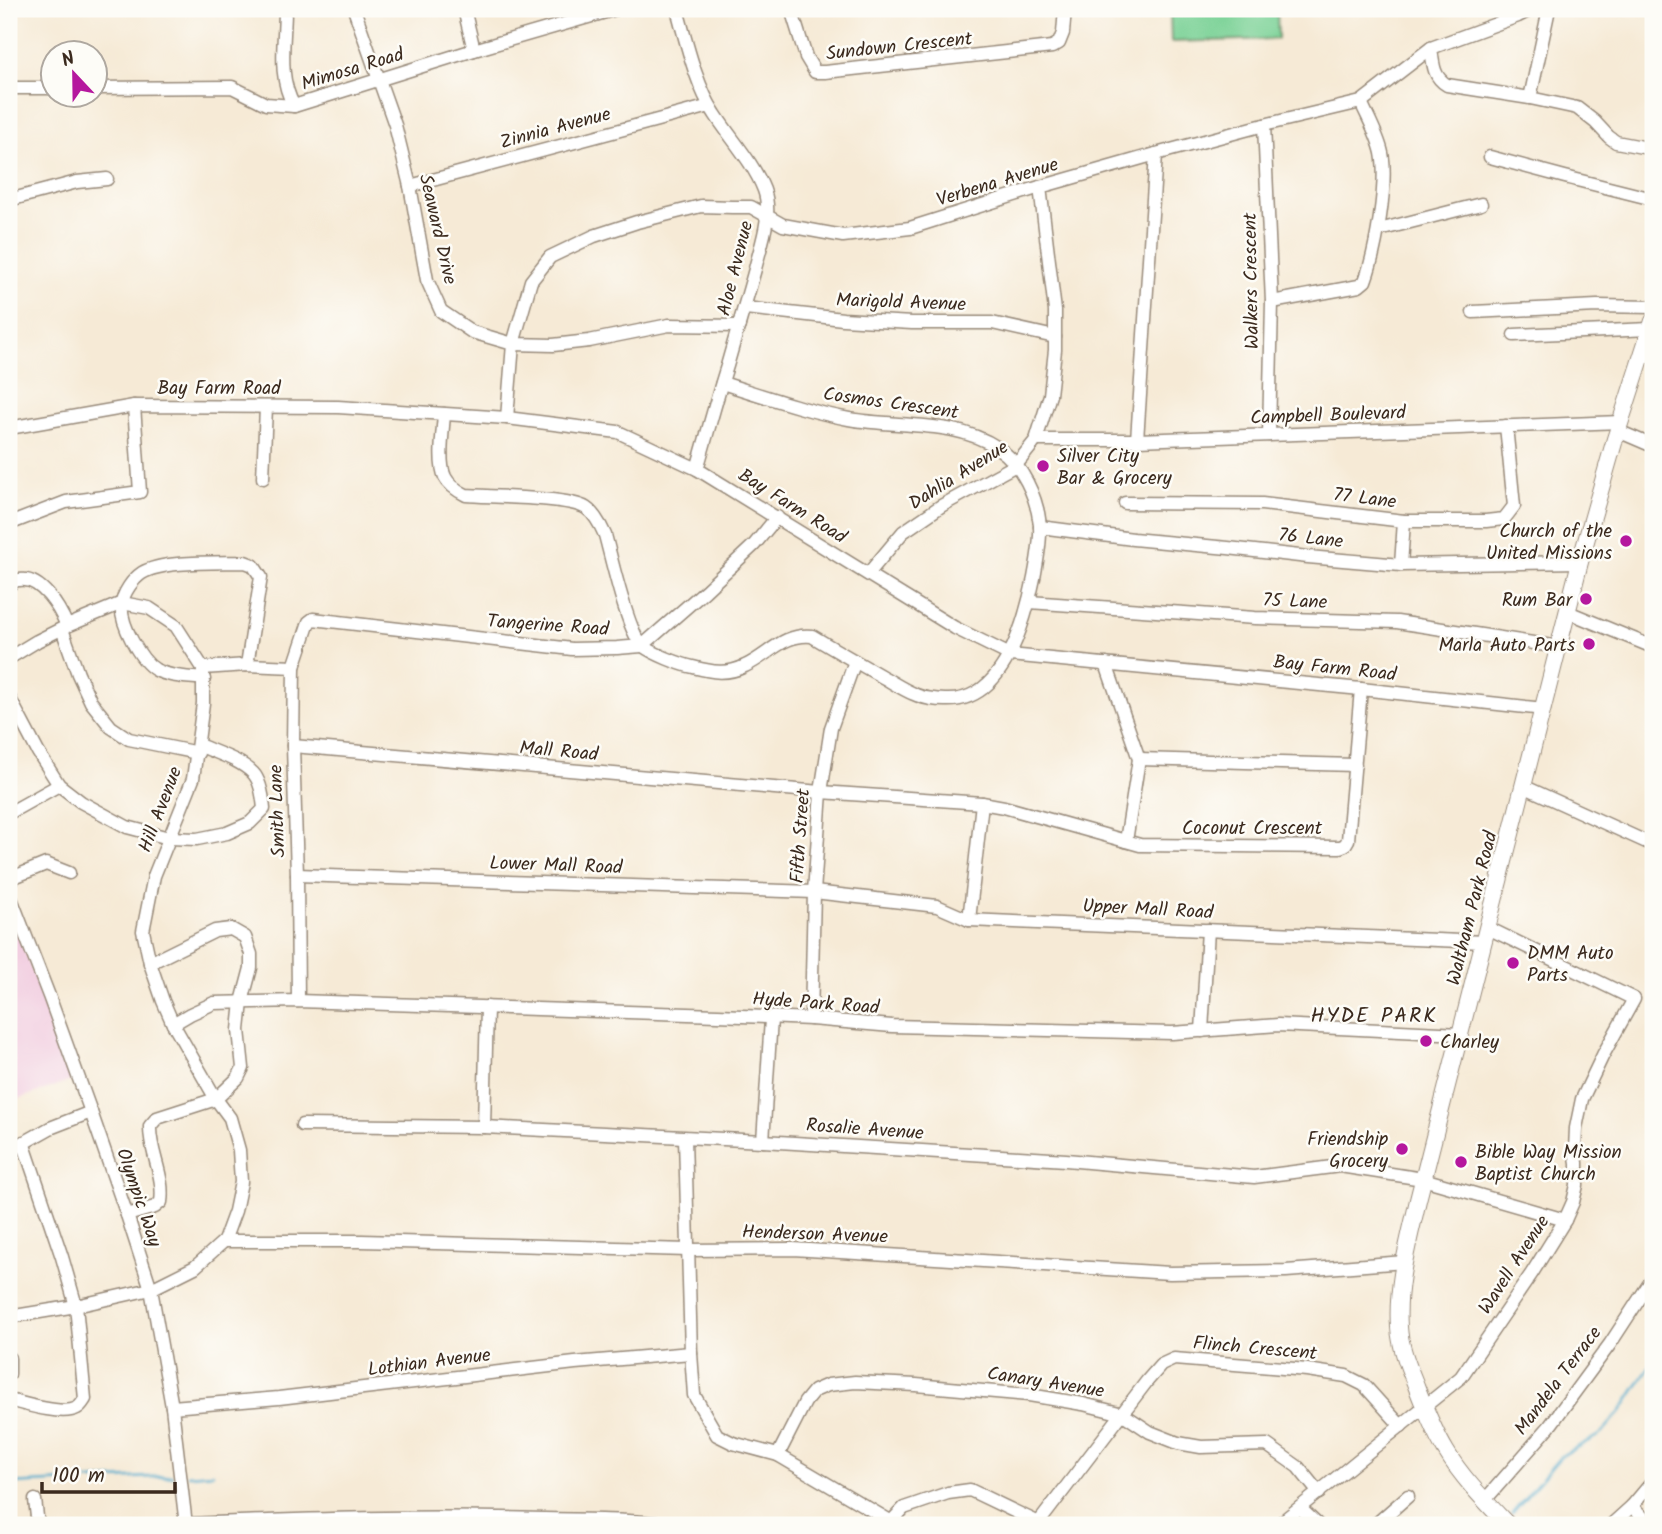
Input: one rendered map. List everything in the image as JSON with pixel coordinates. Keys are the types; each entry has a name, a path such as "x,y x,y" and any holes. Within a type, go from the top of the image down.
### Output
{"main road":[{"name":"Waltham Park Road","path":"1508,1525 1445,1450 1424,1406 1406,1360 1399,1331 1400,1291 1423,1178 1580,562 1652,325"}],"street":[{"path":"285,9 283,78 286,93 294,106"},
{"name":"Seaward Drive","path":"354,9 395,125 410,186 427,280 441,311 472,332 513,345 553,345 589,341 669,325 739,326"},
{"path":"464,9 474,50"},
{"name":"Mimosa Road","path":"108,88 232,88 266,104 294,106 616,9"},
{"name":"Aloe Avenue","path":"677,9 710,106 760,181 766,198 767,216 745,308 697,469"},
{"name":"Sundown Crescent","path":"791,9 806,57 815,72 1052,47 1059,43 1063,33 1065,9"},
{"name":"Verbena Avenue","path":"513,345 531,281 551,257 594,236 701,206 751,207 783,225 843,236 910,228 1156,154 1361,102 1431,48 1532,9"},
{"path":"1530,98 1549,9"},
{"path":"1431,48 1436,75 1447,85 1577,108 1616,142 1653,149"},
{"path":"9,88 38,88"},
{"path":"1272,302 1359,286 1365,281 1379,230 1384,167 1381,149 1361,102"},
{"name":"Zinnia Avenue","path":"410,186 710,106"},
{"name":"Walkers Crescent","path":"1264,125 1272,302 1269,435"},
{"path":"1137,440 1156,154"},
{"path":"1490,157 1653,199"},
{"path":"9,200 77,182 107,179"},
{"name":"Dahlia Avenue","path":"868,574 903,532 941,506 1016,465 1036,440 1050,395 1055,337 1055,311 1040,187"},
{"path":"1379,230 1480,204"},
{"path":"1473,312 1597,306 1653,307"},
{"name":"Marigold Avenue","path":"745,308 843,319 912,323 992,323 1055,337"},
{"path":"1514,335 1652,325"},
{"path":"507,418 513,345"},
{"name":"Cosmos Crescent","path":"642,646 681,664 726,673 746,666 789,639 800,635 812,636 915,695 946,701 973,695 992,680 1010,655 1029,602 1037,562 1040,527 1036,504 1016,465 999,448 969,433 954,429 848,418 800,407 722,383"},
{"path":"9,524 66,502 140,492 134,406"},
{"name":"Bay Farm Road","path":"9,428 134,406 338,407 507,418 618,432 697,469 955,628 1010,655 1544,709"},
{"path":"263,478 266,407"},
{"path":"444,414 442,467 445,478 456,489 466,495 563,501 586,508 599,523 605,535 632,630 642,646 754,545 777,517"},
{"name":"Campbell Boulevard","path":"1036,440 1137,440 1506,426 1620,426"},
{"name":"77 Lane","path":"1125,503 1262,505 1404,521 1504,519 1514,506 1506,426"},
{"path":"1620,426 1653,446"},
{"path":"1401,565 1404,521"},
{"name":"76 Lane","path":"1040,527 1133,539 1401,565 1580,562"},
{"path":"247,664 261,577 253,565 244,562 155,568 141,574 130,585 122,603 123,619 138,651 154,669 175,676 247,664 294,667"},
{"path":"9,585 20,580 33,582 47,592 65,627 78,674 91,702 111,727 129,739 198,749 233,760 254,774 263,794 264,809 250,823 227,833 197,839 169,838 127,827 81,802 59,785 9,697"},
{"name":"75 Lane","path":"1029,602 1255,618 1398,622 1559,647"},
{"path":"9,658 37,640 122,603 149,608 176,626 203,673"},
{"path":"1568,612 1653,647"},
{"name":"Tangerine Road","path":"309,622 313,619 572,649 642,646"},
{"name":"Smith Lane","path":"298,1001 294,667 309,622"},
{"name":"Fifth Street","path":"811,1019 814,892 821,792 831,728 855,661"},
{"path":"1106,664 1139,759 1126,841"},
{"name":"Hill Avenue","path":"203,673 203,703 193,779 154,876 143,931 150,963 173,1024 216,1099 230,1118 239,1150 241,1182 235,1211 224,1241"},
{"name":"Coconut Crescent","path":"821,792 982,803 1140,845 1340,847 1348,840 1361,689"},
{"name":"Mall Road","path":"293,746 821,792"},
{"path":"1139,759 1355,765"},
{"path":"9,813 59,785"},
{"path":"1523,786 1653,845"},
{"path":"970,920 982,803"},
{"path":"9,879 46,864 69,873"},
{"name":"Lower Mall Road","path":"297,875 814,892"},
{"name":"Upper Mall Road","path":"814,892 937,906 970,920 1208,930 1486,935"},
{"name":"Olympic Way","path":"9,893 91,1112 150,1289 172,1407 186,1525"},
{"path":"127,1215 155,1207 161,1202 163,1192 149,1138 150,1125 157,1118 216,1099 238,1078 243,1068 239,1030 242,1002 251,968 251,954 245,937 231,929 215,931 150,963"},
{"path":"1202,1031 1208,930"},
{"name":"Wavell Avenue","path":"1278,1525 1461,1377 1532,1273 1573,1202 1577,1185 1576,1128 1582,1099 1634,999 1486,935"},
{"name":"Hyde Park Road","path":"173,1024 214,1003 298,1001 718,1015 892,1026 1172,1033 1278,1025 1461,1034"},
{"path":"484,1127 487,1007"},
{"path":"764,1141 771,1019"},
{"path":"9,1152 50,1128 91,1112"},
{"name":"Rosalie Avenue","path":"302,1125 484,1127 764,1141 1066,1160 1254,1177 1340,1166 1423,1178 1565,1220"},
{"path":"685,1138 694,1395 717,1435 733,1443 778,1455 889,1523 904,1508 948,1493 970,1490 1040,1524"},
{"path":"9,1400 64,1410 78,1408 85,1399 76,1306 23,1142"},
{"path":"9,1317 76,1306 150,1289 195,1267 224,1241"},
{"name":"Henderson Avenue","path":"224,1241 362,1241 688,1250 793,1249 1170,1273 1286,1271 1405,1262"},
{"name":"Mandela Terrace","path":"1485,1500 1549,1427 1653,1278"},
{"name":"Lothian Avenue","path":"172,1407 279,1398 575,1363 691,1353"},
{"path":"9,1358 9,1374"},
{"name":"Flinch Crescent","path":"1040,1524 1161,1365 1174,1359 1307,1370 1346,1376 1364,1385 1401,1426"},
{"name":"Canary Avenue","path":"778,1455 805,1402 814,1391 828,1385 855,1382 1029,1395 1123,1414 1150,1432 1178,1443 1201,1447 1267,1445 1298,1467 1319,1493"},
{"path":"1611,1525 1653,1481"},
{"path":"1375,1525 1408,1496"},
{"path":"35,1500 38,1525"},
{"path":"1632,1506 1650,1525"},
{"path":"1300,1508 1318,1525"},
{"path":"186,1525 502,1517 672,1525"}],"shaded area":[{"path":"9,910 74,1080 9,1102"}],"green space":[{"path":"1170,9 1277,9 1278,39 1171,42"}],"waterway":[{"path":"1512,1513 1561,1456 1601,1434 1621,1411 1653,1362"},
{"path":"188,1475 213,1473"},
{"path":"9,1484 172,1476"}],"place":[{"name":"Silver City Bar & Grocery","path":"1043,466"},
{"name":"Church of the United Missions","path":"1626,541"},
{"name":"Rum Bar","path":"1586,599"},
{"name":"Marla Auto Parts","path":"1589,644"},
{"name":"DMM Auto Parts","path":"1513,963"},
{"name":"Charley","path":"1426,1041"},
{"name":"Friendship Grocery","path":"1402,1149"},
{"name":"Bible Way Mission Baptist Church","path":"1461,1162"}],"district":[{"name":"HYDE PARK","path":"1374,1015"}]}
